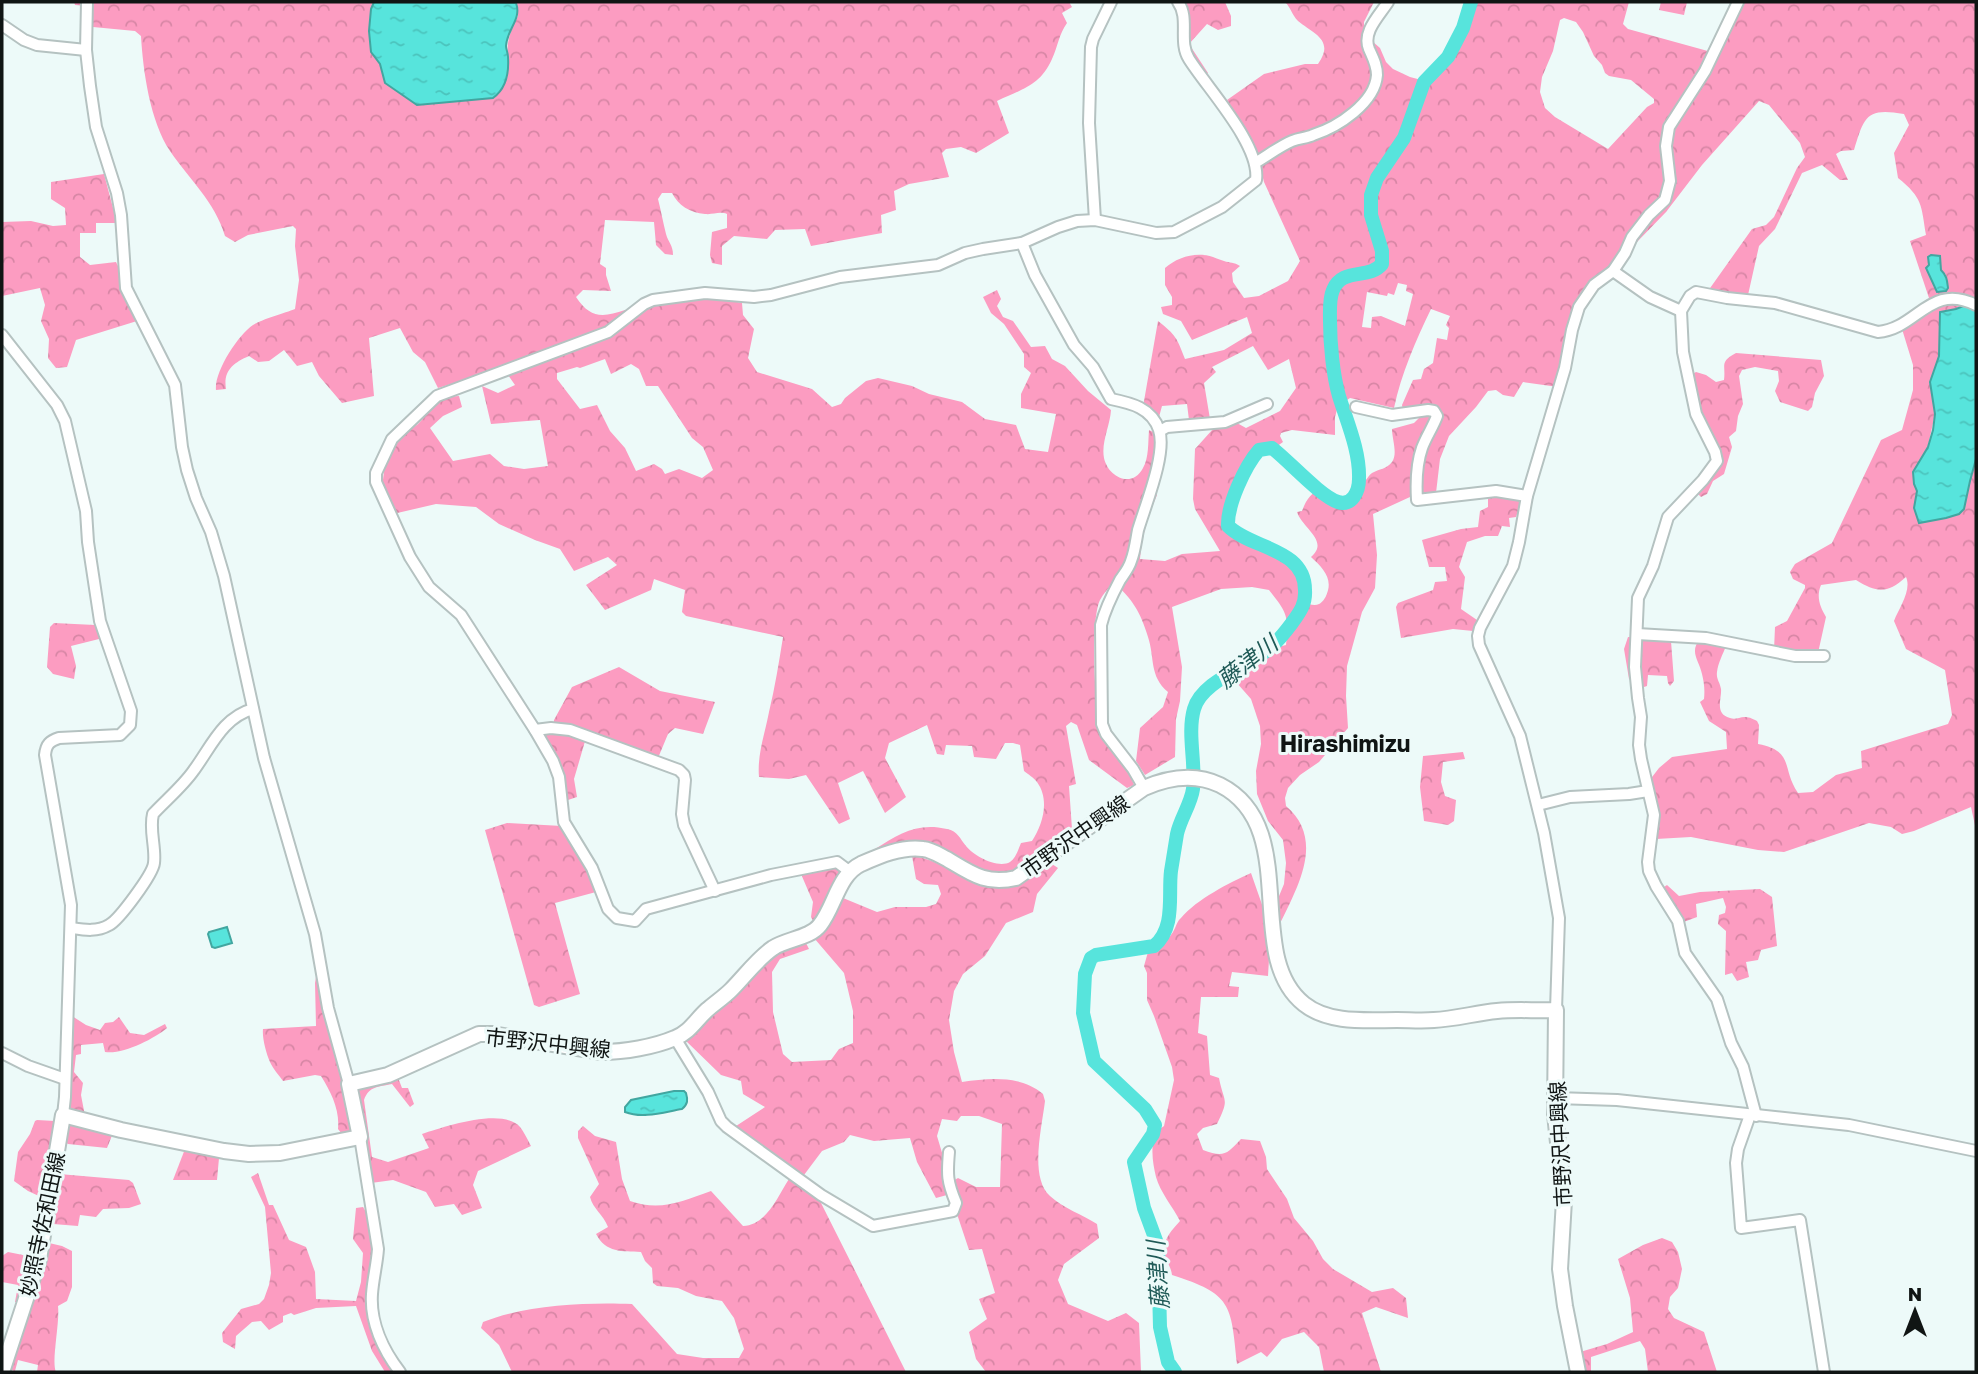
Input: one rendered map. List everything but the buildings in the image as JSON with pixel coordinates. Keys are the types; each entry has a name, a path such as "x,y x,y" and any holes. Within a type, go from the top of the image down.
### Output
{"main road":[{"name":"市野沢中興線","path":"349,1084 388,1075 479,1034 602,1052 638,1048 675,1038 688,1030 773,948 819,926 849,871 859,865 912,848 941,856 977,877 988,880 1016,878 1144,788 1177,777 1210,780 1244,802 1257,825 1266,860 1279,965 1286,983 1305,1005 1320,1013 1356,1020 1434,1020 1499,1011 1556,1010 1556,1138 1564,1199 1560,1269 1578,1372"},
{"path":"63,1115 224,1151 249,1154 280,1153 360,1137 349,1084"},
{"name":"妙照寺佐和田線","path":"2,1372 39,1259 63,1115"}],"street":[{"path":"87,2 86,50 96,127 117,193 126,288 175,385 187,470 211,532 224,576 264,758 312,923 328,1008 349,1084"},
{"path":"1096,220 1089,122 1091,47 1111,2"},
{"path":"849,871 842,864 836,863 771,875 646,909 635,921 617,918 608,909 592,868 564,822 559,776 553,761 536,730 461,615 429,587 410,556 376,482 379,466 392,439 437,396 608,332 653,300 705,293 754,297 771,295 840,277 938,265 983,248 1023,243 1077,221 1096,220 1164,234 1181,230 1222,207 1256,180 1255,163 1248,144 1185,52 1183,15 1178,2"},
{"path":"1255,163 1293,140 1315,135 1352,114 1366,100 1376,83 1377,66 1367,37 1388,2"},
{"path":"1556,1010 1559,940 1557,902 1538,805 1520,736 1479,645 1478,636 1513,566 1527,496 1565,368 1579,307 1594,285 1613,271 1632,237 1665,200 1670,181 1667,146 1669,127 1705,71 1738,2"},
{"path":"2,25 24,40 37,45 86,50"},
{"path":"1023,243 1035,275 1074,345 1093,367 1111,399 1132,403 1145,410 1160,431 1156,473 1131,561 1105,611 1101,625 1102,724 1106,734 1144,788"},
{"path":"1613,271 1650,297 1681,311"},
{"path":"1825,1372 1800,1220 1741,1228 1736,1163 1740,1143 1753,1115 1743,1067 1731,1043 1717,999 1689,961 1675,914 1651,878 1648,862 1654,815 1639,745 1641,718 1636,677 1638,598 1653,566 1668,516 1703,480 1717,461 1696,414 1683,352 1681,311 1690,296 1696,292 1774,303 1878,331 1892,328 1942,300 1953,298 1976,305"},
{"path":"2,335 57,405 65,421 86,511 100,621 131,711 130,725 120,735 59,738 52,740 46,748 71,905 63,1115"},
{"path":"1160,431 1167,427 1225,422 1266,404"},
{"path":"1356,407 1392,415 1434,411 1437,416 1422,447 1417,471 1417,500 1496,491 1527,496"},
{"path":"1637,634 1706,638 1795,656 1824,656"},
{"path":"72,928 90,931 108,927 116,921 153,869 153,814 194,771 208,747 233,718 241,712 253,709"},
{"path":"536,730 570,730 679,770 685,780 681,814 684,825 715,891"},
{"path":"1538,805 1570,797 1648,791"},
{"path":"675,1038 708,1092 721,1121 727,1127 866,1224 884,1225 953,1211 956,1203 947,1176 949,1152"},
{"path":"2,1053 65,1079"},
{"path":"1556,1098 1618,1100 1849,1125 1976,1151"},
{"path":"360,1137 379,1249 371,1308 382,1343 400,1372"}],"green space":[{"path":"74,2 374,2 369,31 371,52 380,64 385,83 418,105 508,57 510,36 518,16 514,2 1069,2 1072,7 1062,13 1067,23 1042,75 1029,86 997,101 1009,133 976,153 961,147 946,149 942,153 949,177 909,184 894,191 896,210 881,215 882,233 811,246 805,229 775,230 767,239 734,236 722,246 722,265 712,263 712,232 727,228 727,214 694,212 681,205 672,193 662,193 658,199 673,255 665,254 656,245 654,222 605,220 600,264 606,268 611,291 583,290 576,297 586,309 597,314 625,310 637,317 652,306 685,301 717,298 742,303 743,315 754,329 748,358 757,372 812,389 832,407 841,404 866,381 878,378 912,386 929,394 962,402 985,419 1016,425 1025,449 1048,452 1056,414 1021,408 1021,394 1031,373 1024,367 1024,354 1004,324 991,313 983,297 997,290 1001,299 997,306 1003,317 1013,321 1031,347 1045,346 1052,359 1065,366 1088,391 1111,410 1103,452 1110,471 1121,478 1133,478 1143,468 1146,460 1149,430 1157,434 1158,451 1149,485 1157,495 1146,526 1140,559 1165,561 1182,554 1220,551 1195,509 1195,449 1213,429 1237,423 1246,428 1280,411 1296,388 1289,359 1268,370 1253,346 1212,367 1216,372 1204,383 1210,419 1189,420 1187,404 1162,406 1159,417 1144,405 1158,321 1175,337 1185,359 1224,350 1252,333 1247,317 1192,340 1181,321 1163,314 1161,307 1172,305 1172,297 1165,285 1165,268 1181,258 1194,255 1207,255 1236,264 1240,266 1232,273 1233,282 1244,298 1259,296 1288,281 1300,261 1264,182 1255,146 1227,100 1264,74 1305,64 1318,64 1323,56 1323,43 1320,38 1298,21 1285,2 1374,2 1364,22 1364,34 1380,48 1386,62 1393,69 1429,82 1458,45 1476,2 1629,2 1623,24 1628,29 1715,53 1742,2 1976,2 1976,310 1966,305 1940,313 1939,356 1930,382 1935,414 1928,446 1913,473 1917,491 1915,497 1966,501 1976,459 1976,830 1971,807 1902,834 1891,827 1869,823 1784,852 1758,850 1691,837 1656,839 1659,809 1649,781 1672,757 1727,749 1726,732 1709,721 1700,702 1704,699 1704,686 1695,648 1700,639 1726,646 1717,674 1722,713 1733,719 1748,717 1757,721 1758,744 1770,747 1782,756 1798,793 1813,792 1836,775 1862,768 1861,751 1948,724 1952,715 1945,670 1906,649 1894,621 1906,593 1906,577 1882,590 1856,580 1821,585 1819,602 1826,617 1818,653 1774,650 1775,627 1787,621 1805,588 1805,585 1793,579 1790,572 1795,564 1832,543 1881,440 1902,430 1913,390 1913,365 1902,329 1929,298 1910,241 1926,235 1922,209 1917,197 1898,178 1894,153 1909,125 1904,114 1882,112 1868,117 1854,150 1836,154 1848,180 1840,180 1822,165 1802,173 1775,229 1759,246 1748,295 1728,296 1708,291 1752,229 1766,225 1774,217 1805,157 1800,143 1769,105 1759,101 1702,165 1666,212 1636,243 1627,239 1614,262 1577,301 1570,317 1558,387 1523,382 1514,397 1503,395 1496,390 1488,391 1449,436 1440,459 1436,493 1410,497 1373,514 1377,555 1375,588 1362,612 1347,666 1348,728 1319,762 1300,775 1288,788 1286,806 1298,819 1306,849 1300,880 1279,926 1277,901 1284,884 1286,863 1283,840 1268,821 1257,794 1260,726 1251,699 1236,682 1240,655 1262,647 1286,645 1285,615 1269,590 1252,587 1221,589 1172,607 1182,667 1175,757 1145,775 1136,761 1140,728 1163,707 1168,692 1155,673 1148,637 1139,613 1126,594 1113,582 1100,600 1095,627 1098,712 1104,740 1134,785 1127,788 1089,760 1077,725 1071,722 1066,726 1076,784 1069,786 1072,829 1044,852 1003,877 979,873 945,851 879,853 875,849 900,834 917,828 936,827 954,832 980,857 999,864 1010,862 1021,843 1032,841 1044,812 1041,789 1024,771 1020,745 1005,743 996,759 974,757 972,746 946,745 944,755 937,754 927,725 889,743 885,758 906,797 885,813 863,771 838,783 850,819 839,824 806,775 789,779 759,777 760,752 783,637 686,616 682,612 685,590 654,579 651,590 605,610 586,585 617,565 608,557 574,571 560,549 499,524 476,507 436,504 393,514 382,488 385,463 394,442 418,424 443,397 459,396 462,407 443,416 430,428 453,461 490,454 504,466 524,469 548,466 540,420 491,424 482,386 498,393 515,385 503,368 438,388 425,362 413,352 400,328 369,338 374,396 342,403 319,376 312,362 297,366 284,350 269,361 258,362 249,356 238,362 228,372 226,389 216,390 223,364 247,330 261,321 295,309 299,280 296,229 293,226 248,235 235,242 225,236 215,212 170,151 157,125 146,80 141,36 135,31 93,27 90,6 75,5","holes":["1564,18 1576,22 1605,73 1631,80 1654,99 1654,103 1647,107 1608,149 1545,108 1540,92 1542,77 1553,51 1560,20","1931,255 1940,256 1941,270 1946,275 1948,288 1934,287","1398,283 1407,285 1406,291 1413,294 1405,326 1381,316 1372,317 1371,328 1362,327 1367,292 1394,295","1431,309 1450,316 1446,325 1449,328 1447,340 1437,338 1433,363 1424,369 1421,379 1413,380 1402,405 1403,410 1422,415 1414,423 1392,429 1395,451 1392,462 1372,473 1346,496 1336,495 1323,488 1319,490 1310,496 1302,511 1297,512 1316,540 1318,545 1311,557 1323,570 1329,584 1326,596 1320,603 1303,603 1303,582 1296,569 1279,556 1231,533 1226,518 1231,498 1256,451 1262,446 1276,447 1283,442 1281,433 1292,430 1335,435 1338,406 1350,398 1394,408","605,359 611,374 631,364 639,369 646,386 658,386 692,438 703,447 713,470 702,478 679,469 665,474 654,464 636,471 625,448 610,431 597,405 580,409 557,379 557,373"]},
{"path":"1183,2 1225,2 1231,16 1231,26 1218,30 1207,24 1189,44 1208,73 1205,76 1188,53"},
{"path":"1661,2 1687,2 1684,15 1659,10"},
{"path":"104,174 117,223 96,223 96,233 80,233 80,257 90,265 116,262 122,293 137,321 76,340 67,367 56,368 48,358 49,339 41,321 45,305 40,288 2,296 2,222 31,221 53,226 66,225 65,208 51,199 51,182"},
{"path":"1736,353 1821,360 1824,376 1808,411 1780,402 1775,391 1779,381 1778,371 1755,367 1742,370 1739,376 1743,404 1736,431 1729,437 1732,447 1724,474 1713,481 1707,494 1701,497 1697,493 1718,465 1699,413 1691,375 1696,372 1716,382 1724,380 1724,364"},
{"path":"1488,495 1522,499 1516,517 1509,518 1510,527 1502,526 1498,536 1485,536 1467,542 1459,567 1465,577 1461,609 1477,620 1473,631 1453,629 1401,638 1396,607 1398,603 1433,590 1435,582 1447,581 1445,567 1429,567 1422,540 1478,527 1480,511 1488,507"},
{"path":"54,623 95,625 101,634 99,639 71,646 76,666 74,679 53,674 47,667 50,627"},
{"path":"1628,637 1671,641 1674,681 1670,686 1667,676 1648,675 1647,686 1644,687 1644,708 1639,686 1629,679 1624,649"},
{"path":"619,667 660,691 715,702 703,734 675,728 668,734 658,758 588,731 574,779 577,797 565,801 541,732 553,731 554,720 572,687"},
{"path":"1463,752 1465,759 1443,762 1441,782 1445,796 1456,800 1454,821 1448,825 1424,821 1420,787 1423,756"},
{"path":"507,823 562,826 587,868 596,892 555,903 580,994 539,1007 534,1005 485,830"},
{"path":"912,856 924,858 981,884 1004,888 1017,885 1046,866 1052,864 1058,868 1037,894 1033,912 1006,923 985,956 963,974 954,991 949,1020 954,1052 962,1082 1004,1079 1025,1084 1043,1094 1045,1101 1038,1164 1044,1188 1061,1204 1097,1224 1099,1238 1064,1264 1058,1280 1068,1304 1108,1321 1126,1313 1139,1323 1141,1372 986,1372 976,1359 969,1332 987,1319 979,1299 995,1293 982,1249 969,1250 957,1214 962,1203 953,1181 958,1178 976,1187 1000,1187 1002,1124 979,1116 961,1116 957,1121 942,1119 937,1136 943,1156 947,1195 936,1198 917,1162 910,1138 874,1141 850,1135 844,1142 822,1151 804,1175 733,1128 765,1107 743,1094 741,1081 721,1075 685,1040 776,951 804,939 809,949 780,959 772,972 773,1012 783,1054 792,1062 831,1060 839,1049 853,1043 853,1011 844,973 814,938 820,934 811,917 813,902 801,874 834,867 842,872 831,897 843,898 877,912 895,907 926,907 936,904 941,894 938,885 924,884 916,879"},
{"path":"1251,873 1266,916 1268,976 1232,972 1229,986 1239,987 1238,997 1201,997 1198,1033 1207,1036 1210,1075 1219,1078 1225,1104 1217,1124 1203,1128 1197,1134 1203,1150 1216,1154 1225,1153 1241,1139 1260,1141 1267,1169 1287,1199 1294,1218 1313,1241 1323,1259 1333,1269 1372,1292 1393,1288 1406,1298 1408,1318 1376,1307 1362,1313 1381,1372 1324,1372 1319,1347 1304,1332 1282,1339 1267,1357 1261,1352 1237,1364 1233,1327 1225,1304 1207,1288 1172,1275 1165,1256 1167,1239 1180,1221 1158,1183 1152,1149 1155,1136 1164,1126 1174,1080 1172,1067 1147,1000 1147,973 1144,966 1148,952 1168,939 1178,921 1196,904"},
{"path":"1667,885 1679,896 1700,892 1760,889 1772,897 1777,946 1761,950 1758,960 1746,962 1749,977 1737,981 1732,973 1725,975 1726,931 1718,924 1719,915 1725,913 1723,898 1696,904 1697,917 1681,923 1661,889"},
{"path":"319,976 353,1133 342,1134 338,1129 334,1101 321,1076 283,1081 271,1065 263,1037 263,1029 316,1026 315,983 316,977"},
{"path":"72,1016 100,1030 105,1023 113,1022 119,1017 130,1033 144,1035 165,1024 167,1028 146,1041 120,1051 105,1052 103,1043 81,1045 81,1054 76,1055 74,1072 83,1083 81,1095 85,1116 73,1113 69,1108"},
{"path":"397,1075 402,1088 408,1088 414,1104 410,1107 392,1084 369,1092 364,1100 372,1157 388,1162 429,1148 422,1134 472,1120 512,1121 523,1131 531,1146 478,1171 473,1185 482,1208 462,1215 454,1204 435,1207 426,1192 393,1180 371,1183 351,1087"},
{"path":"37,1120 55,1121 46,1178 41,1179 41,1197 14,1181 18,1152"},
{"path":"72,1123 113,1133 107,1148 68,1144 64,1141 67,1125"},
{"path":"583,1126 595,1136 616,1142 622,1179 630,1201 662,1205 711,1191 743,1226 751,1225 765,1216 789,1179 819,1199 906,1372 512,1372 499,1345 481,1328 483,1322 517,1312 556,1306 632,1304 677,1354 703,1358 739,1358 744,1349 734,1318 722,1301 696,1296 678,1288 657,1286 653,1283 652,1268 641,1252 615,1250 600,1240 596,1234 608,1227 590,1197 599,1184 578,1138 578,1131"},
{"path":"185,1149 216,1153 219,1158 217,1180 173,1180"},
{"path":"258,1173 269,1205 273,1205 289,1240 306,1247 315,1272 316,1299 356,1301 361,1282 363,1253 353,1239 356,1208 363,1207 369,1224 372,1249 366,1296 367,1311 376,1338 395,1372 385,1372 372,1351 356,1306 316,1308 294,1315 291,1313 283,1316 283,1322 269,1330 261,1321 252,1322 236,1336 235,1349 223,1342 222,1333 241,1309 259,1304 269,1285 271,1273 265,1207 251,1177"},
{"path":"59,1174 129,1180 133,1183 141,1204 129,1208 103,1209 96,1217 80,1215 78,1226 53,1224 55,1179"},
{"path":"1662,1238 1672,1242 1678,1252 1682,1269 1678,1288 1670,1297 1668,1309 1674,1318 1704,1332 1717,1372 1648,1372 1645,1349 1640,1341 1591,1357 1591,1372 1583,1372 1580,1352 1633,1332 1630,1298 1618,1259"},
{"path":"49,1243 72,1251 72,1287 67,1301 58,1306 54,1360 56,1372 37,1372 38,1365 18,1360 15,1371 8,1369"},
{"path":"8,1252 23,1255 32,1261 21,1302 15,1302 18,1285 2,1282 2,1256"}],"water":[{"path":"374,2 516,3 516,19 506,46 507,74 501,90 493,98 417,105 385,83 380,64 371,52 369,31"},
{"path":"1931,255 1940,256 1941,270 1946,276 1946,291 1937,292 1926,268"},
{"path":"1966,305 1976,310 1976,459 1964,509 1959,514 1919,523 1914,508 1917,491 1913,472 1928,447 1933,430 1935,414 1930,382 1939,356 1940,312"},
{"path":"227,927 232,943 212,947 209,932"},
{"path":"674,1091 686,1093 687,1102 682,1109 646,1115 625,1112 625,1107 631,1100"}],"waterway":[{"name":"藤津川","path":"1175,1372 1168,1362 1160,1327 1158,1246 1144,1208 1134,1162 1153,1134 1155,1125 1145,1109 1094,1061 1083,1013 1085,974 1091,958 1096,955 1154,946 1161,939 1170,911 1171,871 1177,834 1193,789 1191,728 1194,709 1206,690 1274,644 1292,623 1303,604 1303,576 1296,566 1287,557 1238,534 1228,526 1234,497 1248,466 1259,450 1272,448 1314,486 1338,502 1351,500 1358,488 1359,468 1339,396 1331,349 1331,297 1337,283 1343,278 1370,272 1382,264 1382,251 1371,215 1371,195 1377,178 1404,138 1424,82 1448,57 1463,28 1471,2"}],"district":[{"name":"Hirashimizu","path":"1345,743"}]}
